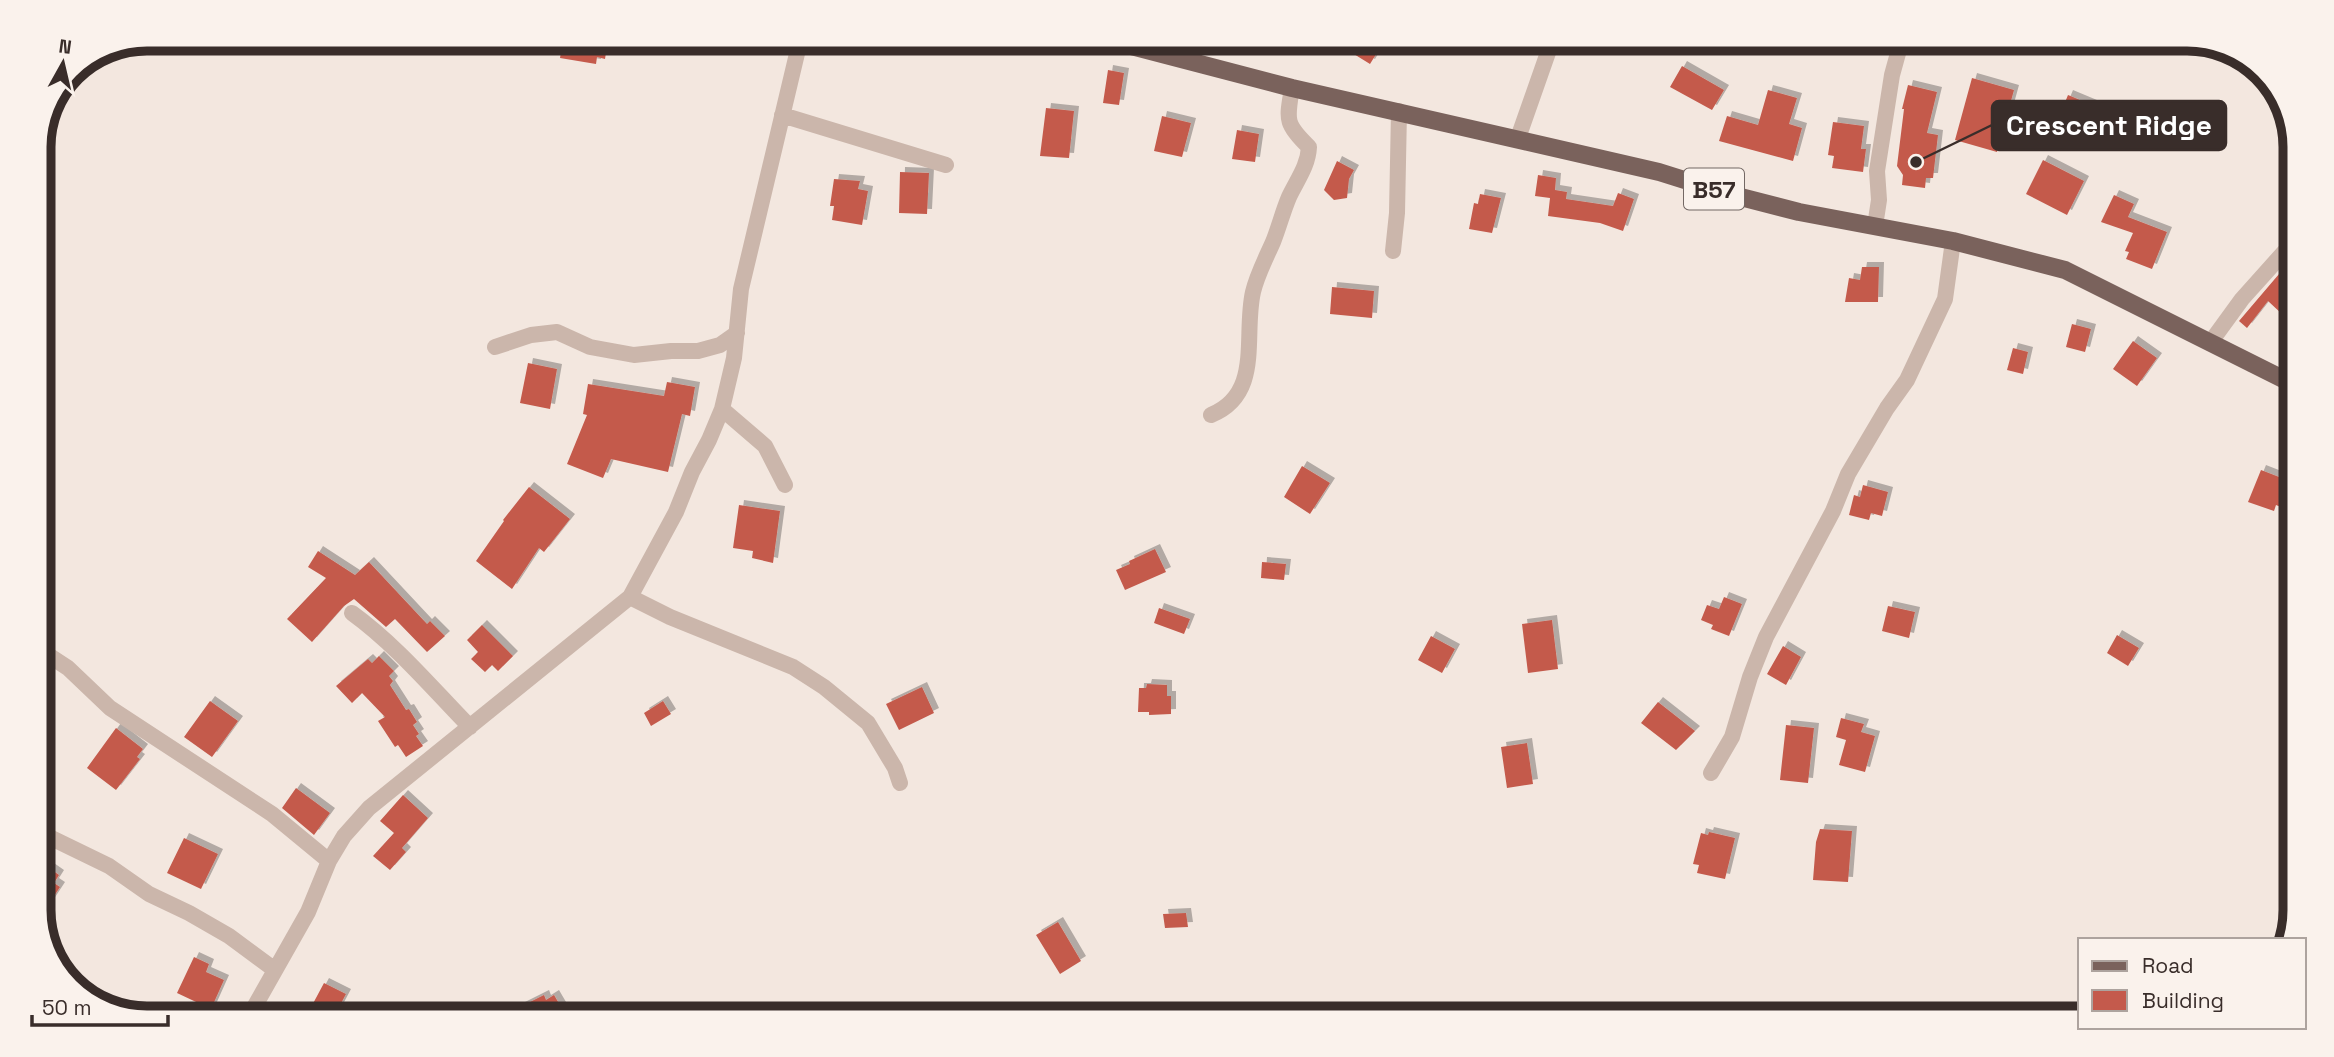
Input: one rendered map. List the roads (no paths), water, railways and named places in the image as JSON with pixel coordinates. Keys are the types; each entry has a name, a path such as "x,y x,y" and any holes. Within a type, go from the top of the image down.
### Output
{"main road":[{"name":"B57","path":"1150,51 1292,88 1659,172 1799,212 1953,241 2065,270 2283,379"}],"street":[{"path":"255,1006 308,912 344,836 369,808 630,597 676,512 722,409 730,378 741,289 798,51"},
{"path":"1518,138 1549,51"},
{"path":"1875,226 1879,201 1878,159 1899,51"},
{"path":"1211,415 1234,401 1249,367 1253,291 1289,196 1308,158 1309,147 1298,137 1287,119 1292,88"},
{"path":"1392,251 1398,187 1399,111"},
{"path":"782,115 946,165"},
{"path":"1711,773 1732,737 1750,677 1766,637 1833,511 1848,474 1907,380 1945,299 1953,241"},
{"path":"2210,343 2242,299 2283,254"},
{"path":"495,347 531,335 556,332 590,347 634,355 698,351 720,345 737,333"},
{"path":"722,409 765,446 785,485"},
{"path":"630,597 670,617 793,667 824,687 868,723 895,768 900,783"},
{"path":"352,613 394,649 470,727"},
{"path":"51,657 68,668 110,708 272,814 330,861"},
{"path":"51,838 109,866 149,894 229,936 275,970"}],"place":[{"name":"Crescent Ridge","path":"1916,162"}]}
